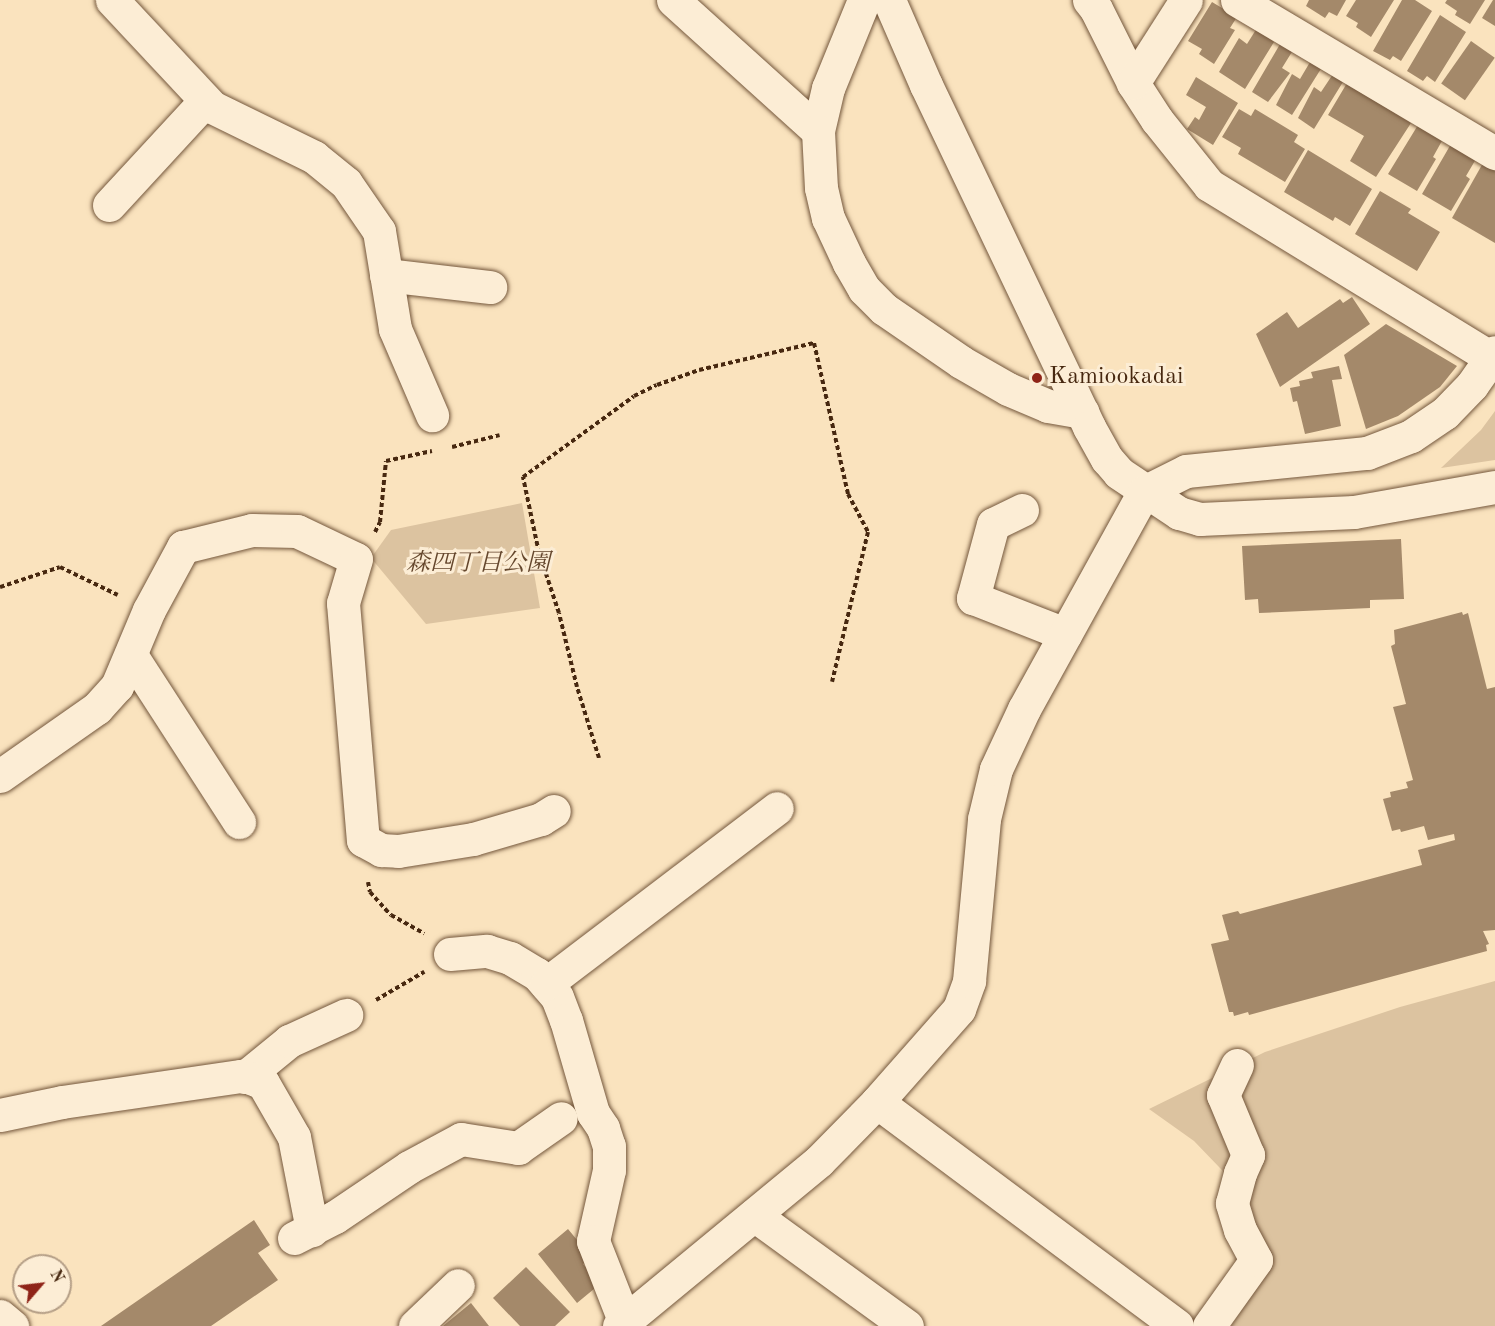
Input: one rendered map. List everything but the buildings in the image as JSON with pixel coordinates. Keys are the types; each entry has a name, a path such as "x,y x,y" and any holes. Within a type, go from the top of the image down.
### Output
{"street":[{"path":"112,0 212,107 314,157 346,183 379,231 395,329 432,415"},
{"path":"673,0 818,131"},
{"path":"864,0 828,88 818,131 821,188 828,218 864,289 884,309 917,332 1008,389 1048,406 1082,412"},
{"path":"889,0 926,85 1082,412 1107,459 1119,474 1179,513 1200,519 1354,512 1495,487"},
{"path":"450,954 486,951 502,956 537,974 557,997 593,1113 603,1128 609,1146 609,1170 593,1241 622,1323 819,1161 877,1102 959,1009 969,981 984,819 996,769 1020,718 1144,492 1186,471 1367,453 1411,436 1445,413 1472,385 1494,357 1209,185 1157,120 1133,83 1096,9 1089,0"},
{"path":"1133,83 1186,0"},
{"path":"1237,0 1495,153"},
{"path":"110,205 206,101"},
{"path":"386,275 490,287"},
{"path":"1022,510 993,524 973,598 1065,634"},
{"path":"0,776 98,708 117,686 149,610 183,547 252,531 297,531 363,550 343,603 363,840 381,850 398,852 473,839 541,819 554,811"},
{"path":"131,655 239,822"},
{"path":"546,984 777,808"},
{"path":"244,1077 289,1041 346,1015"},
{"path":"1209,1326 1256,1260 1240,1230 1232,1203 1240,1173 1248,1155 1223,1095 1237,1065"},
{"path":"0,1115 62,1102 244,1077 263,1083 294,1137 303,1234 409,1167 461,1138 518,1148 561,1118"},
{"path":"877,1102 1177,1326"},
{"path":"754,1215 907,1326"},
{"path":"415,1326 458,1285"},
{"path":"0,1316 12,1326"}],"path":[{"path":"599,759 577,687 559,613 539,553 523,477 634,396 657,384 699,370 814,343 848,494 868,532 832,682"},
{"path":"432,415 452,447"},
{"path":"363,550 380,522 386,461 500,435"},
{"path":"0,587 60,567 149,610"},
{"path":"346,1015 400,988 450,954 418,928 391,915 370,892 363,840"}],"green space":[{"path":"1495,411 1495,460 1441,468 1481,430"},
{"name":"森四丁目公園","path":"522,503 540,608 426,624 371,558 391,530"},
{"path":"1495,981 1495,1326 1231,1326 1273,1264 1247,1215 1245,1194 1194,1141 1149,1109 1265,1052 1400,1007"}],"place":[{"name":"Kamiookadai","path":"1037,378"}]}
